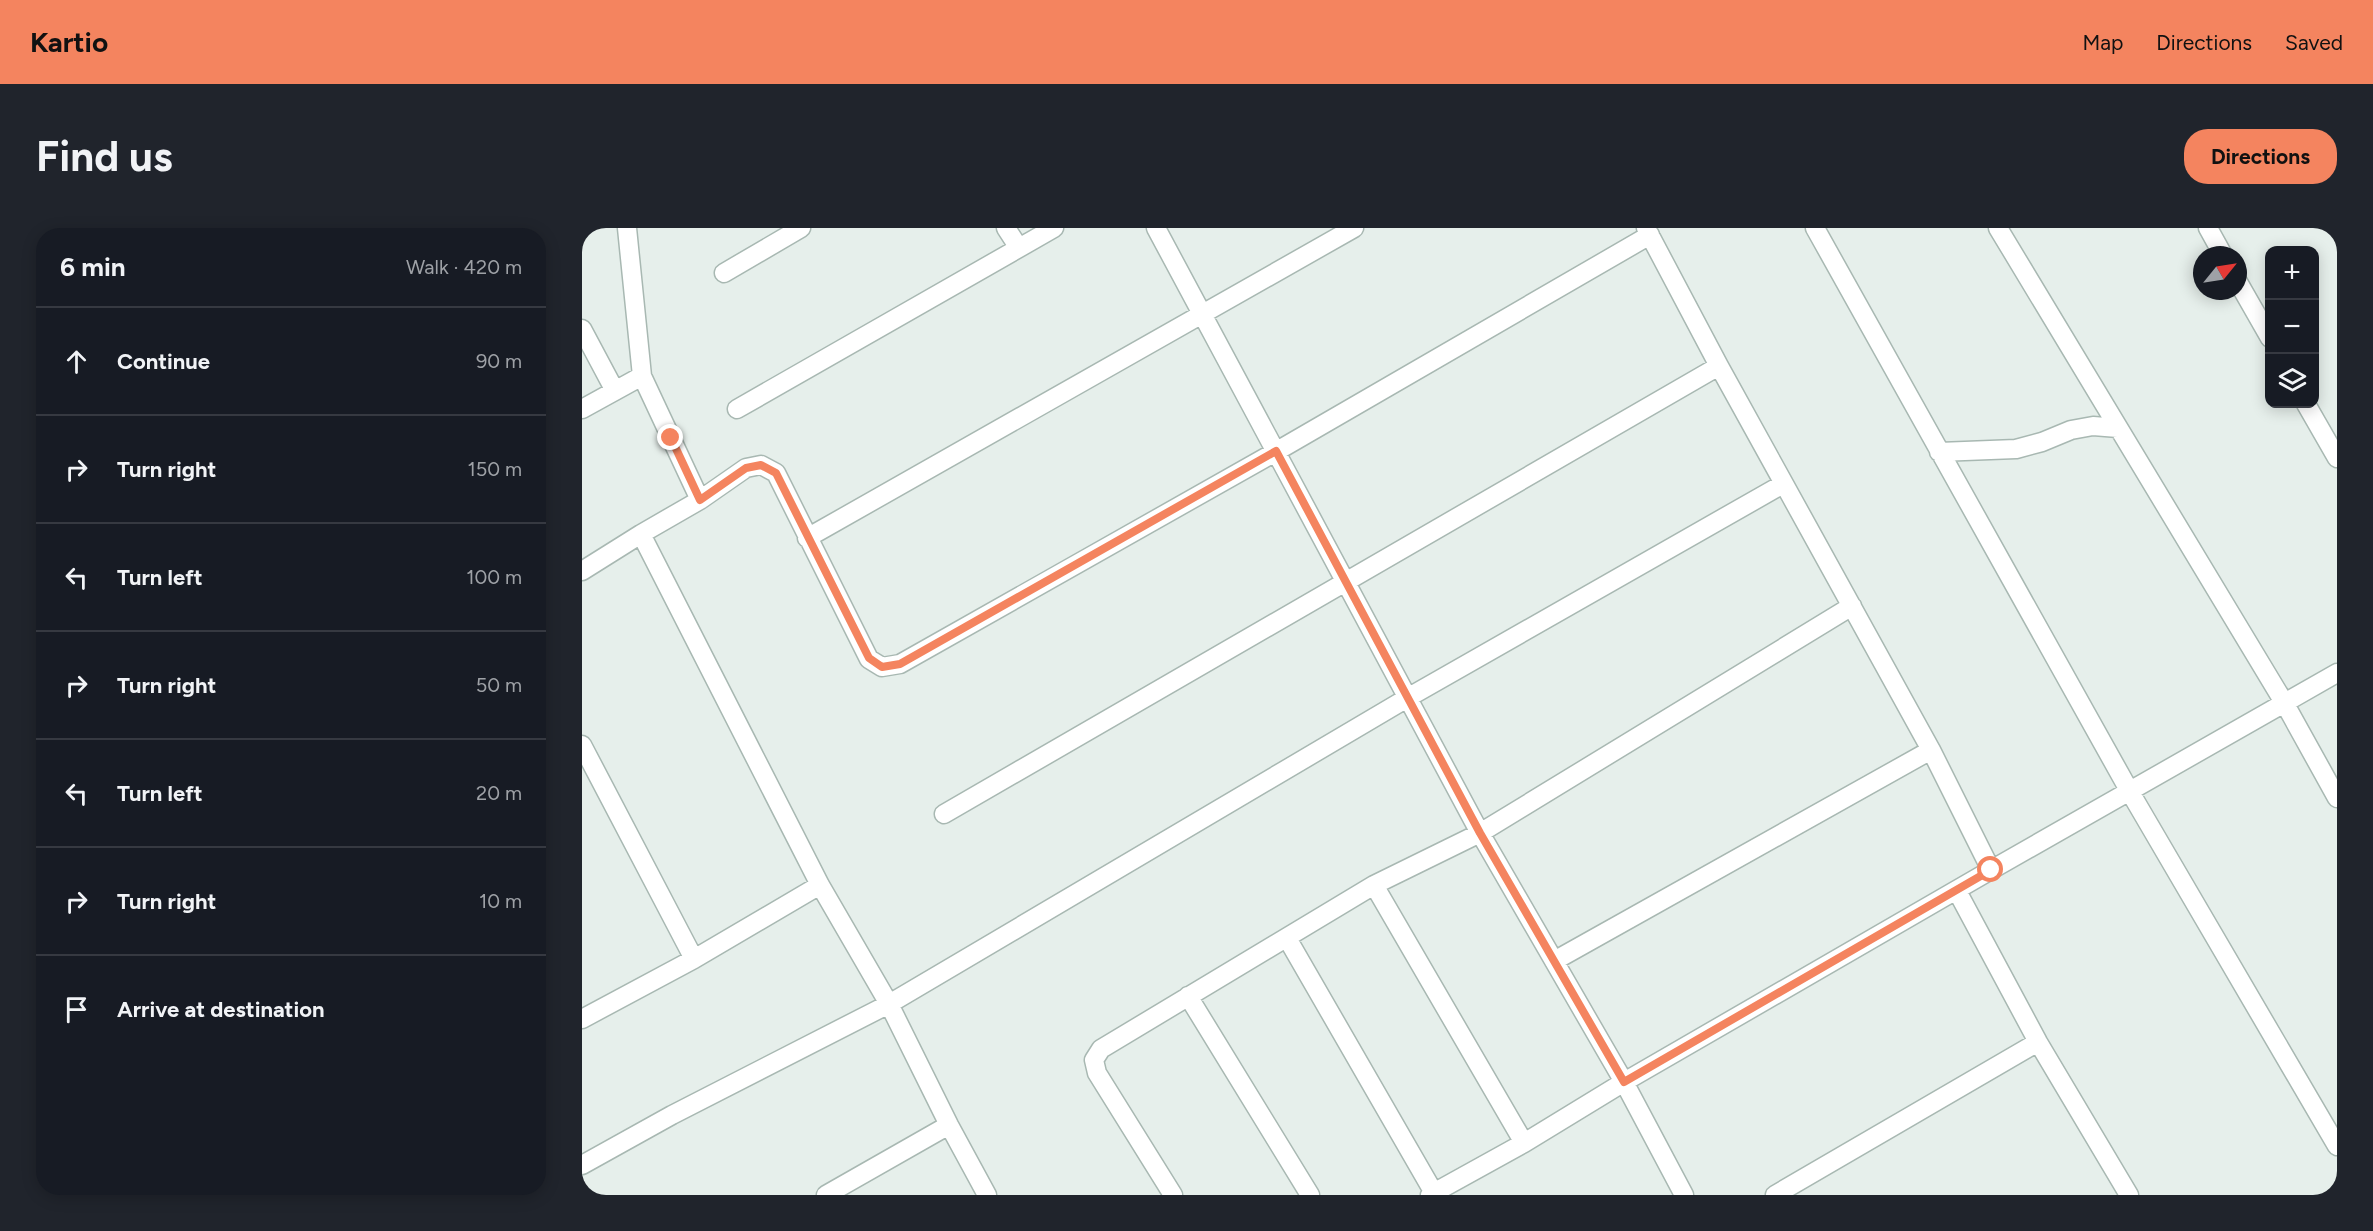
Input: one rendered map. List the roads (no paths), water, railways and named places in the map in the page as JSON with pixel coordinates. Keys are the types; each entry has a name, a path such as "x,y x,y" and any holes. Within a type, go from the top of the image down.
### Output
{"street":[{"path":"627,228 642,376 700,500"},
{"path":"724,273 801,228"},
{"path":"1006,228 1019,248"},
{"path":"737,409 1054,228"},
{"path":"1156,228 1480,833 1624,1082 1684,1195"},
{"path":"807,538 1354,228"},
{"path":"1815,228 2130,792 2337,1146"},
{"path":"1998,228 2285,704 2337,798"},
{"path":"2208,228 2218,246"},
{"path":"582,571 700,500 746,468 761,465 776,473 869,658 882,667 900,664 1276,451 1648,232 1783,484 1931,750 1991,870"},
{"path":"2247,298 2265,329"},
{"path":"582,329 615,390"},
{"path":"944,813 1346,584 1719,366"},
{"path":"582,409 642,376"},
{"path":"2308,408 2337,458"},
{"path":"1939,452 2016,449 2042,442 2071,430 2093,426 2118,428"},
{"path":"582,1165 672,1115 889,1004 1409,697 1783,484"},
{"path":"641,534 820,885 889,1004 949,1125 987,1195"},
{"path":"1173,1195 1097,1073 1094,1060 1101,1049 1374,885 1480,833 1852,606"},
{"path":"1287,938 1432,1194 1524,1143 1624,1082 1991,870 2337,673"},
{"path":"582,746 694,959"},
{"path":"1554,961 1931,750"},
{"path":"582,1019 694,959 820,885"},
{"path":"1374,885 1524,1143"},
{"path":"1957,891 2121,1192"},
{"path":"1188,996 1310,1195"},
{"path":"1775,1195 2038,1042"},
{"path":"826,1195 949,1125"}]}
